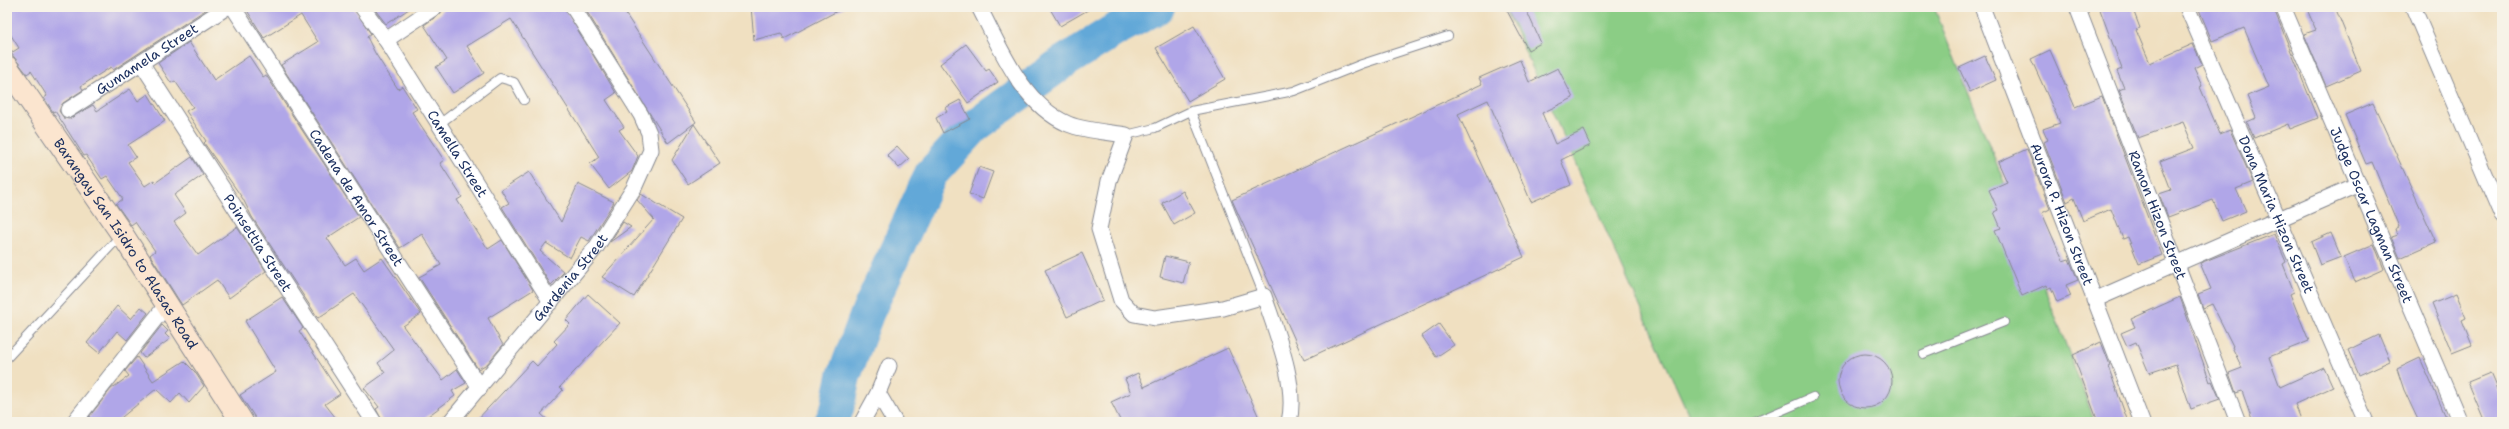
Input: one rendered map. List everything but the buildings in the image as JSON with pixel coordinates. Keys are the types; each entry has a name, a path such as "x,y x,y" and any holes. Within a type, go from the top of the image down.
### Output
{"street":[{"name":"Gumamela Street","path":"68,110 142,64 227,7"},
{"name":"Cadena de Amor Street","path":"233,7 480,388"},
{"name":"Camella Street","path":"362,7 386,40 438,125 551,302"},
{"path":"386,40 435,7"},
{"name":"Gardenia Street","path":"450,422 480,388 597,246 634,188 651,150 648,133 641,116 573,7"},
{"path":"979,7 1004,56 1037,104 1069,124 1126,135 1109,181 1099,229 1122,300 1134,314 1155,318 1223,308 1264,296 1274,325 1292,397 1289,422"},
{"name":"Aurora P. Hizon Street","path":"1982,7 2142,422"},
{"name":"Ramon Hizon Street","path":"2077,7 2178,264 2238,422"},
{"name":"Dona Maria Hizon Street","path":"2187,7 2366,422"},
{"name":"Judge Oscar Lagman Street","path":"2283,7 2460,422"},
{"path":"2413,7 2502,216"},
{"name":"Poinsettia Street","path":"142,64 374,422"},
{"name":"Barangay San Isidro to Alasas Road","path":"7,66 122,234 242,422"},
{"path":"2094,300 2359,184"},
{"path":"74,422 167,304"},
{"path":"862,422 878,393 889,366"},
{"path":"878,393 895,422"}],"lane":[{"path":"1126,135 1154,128 1192,111 1294,91 1362,64 1448,36"},
{"path":"438,125 500,78 514,82 524,100"},
{"path":"1192,111 1264,296"},
{"path":"7,358 122,234"},
{"path":"1923,354 2004,322"},
{"path":"1755,422 1813,397"}],"green space":[{"path":"1505,7 1934,7 2016,212 2095,422 1692,422"}],"waterway":[{"path":"831,422 837,409 844,376 867,314 931,174 975,126 1062,63 1115,30 1158,7"}]}
